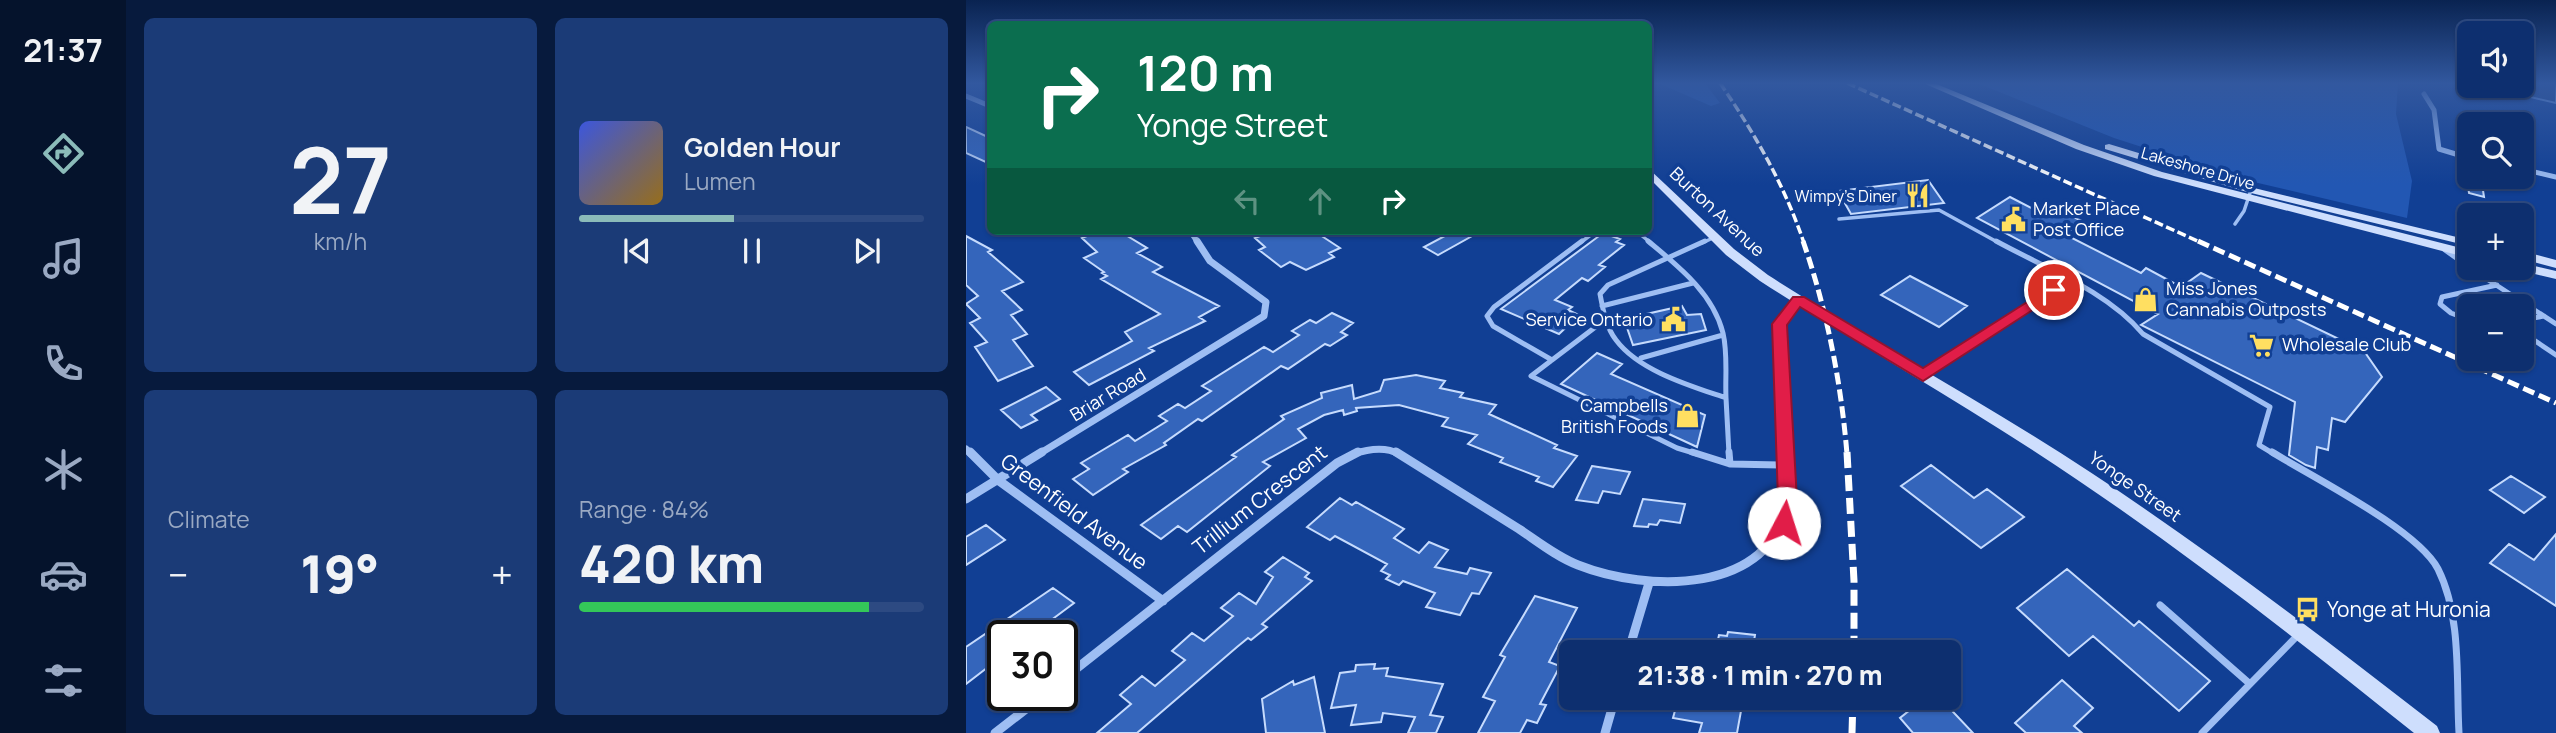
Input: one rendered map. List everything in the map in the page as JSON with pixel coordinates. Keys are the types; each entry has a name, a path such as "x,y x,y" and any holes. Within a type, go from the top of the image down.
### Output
{"main road":[{"name":"Lakeshore Drive","path":"2011,117 2122,162 2457,251"},
{"name":"Lakeshore Drive","path":"2034,117 2111,148 2250,195 2457,240"},
{"name":"Burton Avenue","path":"1652,175 1715,237 1763,278 1798,300"},
{"path":"2534,258 2556,264"},
{"path":"2534,270 2556,275"},
{"name":"Yonge Street","path":"1798,300 1923,375 2106,491 2301,631 2430,733"}],"street":[{"path":"2435,117 2439,149 2457,154"},
{"path":"2534,172 2556,177"},
{"name":"Briar Road","path":"966,499 1264,316 1266,302 1210,261 1193,235"},
{"name":"Trillium Crescent","path":"1078,667 1337,463 1347,456 1376,448 1392,450 1575,564 1614,577 1649,583 1691,581 1738,567 1756,557 1772,543 1784,523 1788,500 1779,324 1798,300"},
{"name":"Greenfield Avenue","path":"966,449 998,480 1163,601"},
{"path":"1632,640 1649,583"},
{"path":"1605,733 1612,710"},
{"path":"995,733 1023,711"}],"lane":[{"path":"2235,224 2250,195"},
{"path":"1839,219 1939,210 2069,280 2128,316 2143,334 2270,407 2259,445 2396,526 2437,567 2452,612 2459,733"},
{"path":"1552,360 1493,326 1486,316 1494,307 1591,235"},
{"path":"1641,235 1693,283 1717,313 1723,335 1730,464"},
{"path":"1715,237 1608,285 1601,294 1606,319 1619,344 1679,381 1726,398"},
{"path":"2443,248 2457,258"},
{"path":"1923,375 2069,280"},
{"path":"2487,280 2556,324"},
{"path":"1602,306 1693,283"},
{"path":"2457,313 2440,304 2442,296 2497,285"},
{"path":"2534,318 2544,316"},
{"path":"1606,319 1531,376 1677,448 1730,464 1786,465"},
{"path":"1641,358 1723,335"},
{"path":"2534,340 2556,355"},
{"path":"2160,605 2250,684"},
{"path":"2202,733 2301,631"}],"shaded area":[{"path":"2062,117 2397,117 2412,181 2407,218 2241,179 2114,138"}],"building":[{"path":"966,127 987,137 987,163 966,153"},
{"path":"1928,180 1944,203 1851,214 1838,191"},
{"path":"2468,189 2483,189 2484,197 2469,193"},
{"path":"2010,197 2037,211 2047,204 2084,222 2064,234 2141,273 2146,268 2181,287 2201,273 2364,351 2382,377 2345,422 2332,418 2328,450 2317,447 2315,468 2306,465 2289,455 2295,402 2141,325 2158,314 1977,218"},
{"path":"1089,235 1126,235 1147,248 1137,253 1162,267 1153,272 1219,306 1199,317 1205,321 1149,348 1154,351 1089,385 1074,372 1132,341 1125,332 1160,314 1101,279 1107,276 1102,273 1104,272 1084,258 1097,252 1082,238"},
{"path":"1263,235 1320,235 1340,248 1329,253 1334,257 1306,270 1290,262 1281,267 1259,250 1265,247 1255,238"},
{"path":"1446,235 1474,235 1438,255 1424,247"},
{"path":"1600,235 1620,239 1616,242 1624,245 1599,265 1605,267 1588,281 1582,278 1555,300 1572,307 1568,310 1579,315 1559,334 1501,309"},
{"path":"966,236 992,250 988,252 1023,282 1002,291 1022,310 1011,315 1027,334 1013,340 1033,366 998,381 975,347 987,342 970,323 980,318 966,304 978,296 966,285"},
{"path":"1910,276 1967,306 1939,327 1881,295"},
{"path":"1682,306 1687,315 1701,314 1706,330 1633,345 1624,319"},
{"path":"1332,313 1353,323 1341,332 1347,335 1330,346 1325,344 1288,369 1281,366 1202,421 1198,419 1164,443 1166,445 1123,469 1128,472 1093,495 1073,479 1089,469 1081,463 1128,435 1135,441 1167,421 1159,416 1178,404 1185,408 1211,391 1202,386 1264,347 1273,352 1299,335 1292,331 1310,320 1316,323"},
{"path":"1597,353 1622,364 1611,374 1705,415 1697,447 1561,384"},
{"path":"1416,375 1445,381 1440,388 1463,393 1460,397 1496,405 1489,414 1557,445 1554,448 1577,456 1553,487 1536,481 1539,477 1500,462 1503,458 1468,444 1477,435 1442,426 1448,418 1399,405 1356,408 1357,411 1344,415 1343,410 1324,415 1298,429 1306,438 1263,462 1270,466 1187,532 1178,526 1161,539 1141,525 1236,457 1232,455 1284,419 1281,416 1322,398 1321,393 1352,385 1354,399 1380,391 1384,380"},
{"path":"1046,387 1060,399 1031,415 1037,420 1021,428 1001,410"},
{"path":"1931,465 1974,498 1987,489 2024,517 1981,548 1901,486"},
{"path":"1592,466 1630,472 1620,494 1603,491 1598,503 1576,500"},
{"path":"2511,476 2545,497 2524,513 2490,490"},
{"path":"1340,498 1352,505 1356,502 1404,529 1394,538 1419,553 1429,542 1448,550 1435,567 1467,574 1470,568 1491,573 1479,594 1472,593 1460,615 1426,607 1435,593 1403,581 1399,585 1386,579 1390,575 1381,571 1387,564 1335,536 1330,540 1307,527"},
{"path":"1643,499 1685,504 1680,523 1660,520 1657,525 1634,526"},
{"path":"986,525 1005,540 966,565 966,537"},
{"path":"2556,534 2556,606 2490,563 2509,544 2534,560"},
{"path":"1283,557 1309,573 1305,577 1312,581 1262,624 1267,627 1251,640 1248,638 1137,733 1097,733 1131,704 1120,695 1142,676 1155,686 1185,660 1172,651 1192,633 1204,641 1233,616 1221,608 1239,593 1256,604 1273,577 1265,572"},
{"path":"2067,569 2134,626 2139,621 2210,681 2179,711 2093,636 2069,656 2017,608"},
{"path":"1053,588 1074,603 1051,620 1006,620"},
{"path":"1535,596 1577,608 1549,662 1559,668 1540,704 1546,705 1537,723 1527,720 1520,733 1478,733 1495,701 1483,697 1505,657 1500,655"},
{"path":"1728,632 1755,635 1754,640 1718,640 1719,635 1727,636"},
{"path":"987,633 987,668 966,684 966,647"},
{"path":"1375,664 1374,669 1388,668 1386,676 1443,684 1430,715 1443,717 1436,733 1408,733 1415,717 1383,713 1381,722 1351,725 1356,705 1331,708 1340,673 1355,671 1356,665"},
{"path":"1314,677 1325,733 1266,733 1262,699 1293,681 1294,685"},
{"path":"2062,680 2093,708 2074,726 2082,733 2026,733 2015,723"},
{"path":"1675,710 1741,710 1737,733 1699,733 1702,723 1673,718"},
{"path":"1910,710 1951,710 1973,733 1913,733 1900,718"}],"railway":[{"path":"1743,117 1768,160 1804,243"},
{"path":"1923,117 2202,243"},
{"path":"1803,241 1832,346 1847,454"},
{"path":"2198,241 2556,403"},
{"path":"1847,452 1854,581 1854,640"},
{"path":"1852,733 1853,710"}],"place":[{"name":"Wimpy's Diner","path":"1917,196"},
{"name":"Market Place Post Office","path":"2013,219"},
{"name":"Miss Jones Cannabis Outposts","path":"2146,299"},
{"name":"Service Ontario","path":"1673,320"},
{"name":"Wholesale Club","path":"2262,345"},
{"name":"Campbells British Foods","path":"1688,416"},
{"name":"Yonge at Huronia","path":"2307,610"}],"route":[{"path":"1784,523 1788,500 1779,324 1798,300 1923,375 2054,290"}]}
